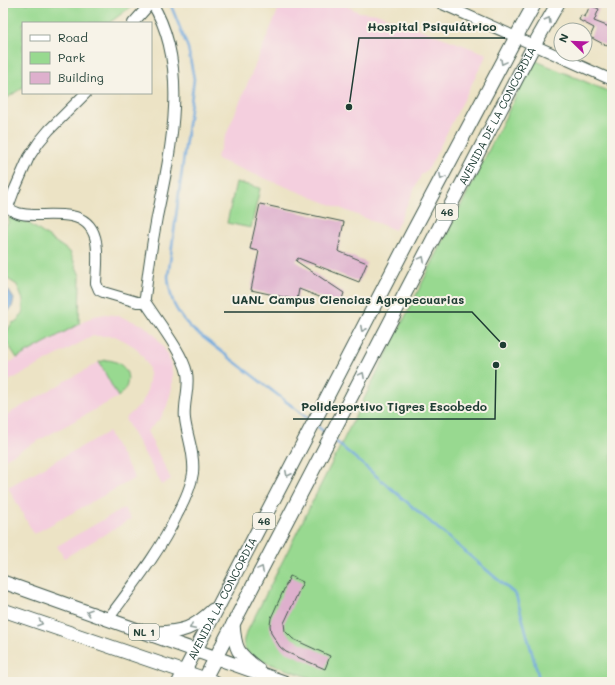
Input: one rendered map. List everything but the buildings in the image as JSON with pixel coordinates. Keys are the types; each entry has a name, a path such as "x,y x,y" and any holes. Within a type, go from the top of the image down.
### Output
{"main road":[{"name":"AVENIDA DE LA CONCORDIA","path":"322,409 516,36 535,3"},
{"name":"AVENIDA DE LA CONCORDIA","path":"338,422 534,45 558,3"},
{"name":"AVENIDA LA CONCORDIA","path":"182,677 322,409"},
{"name":"AVENIDA LA CONCORDIA","path":"208,681 216,659 233,624 338,422"},
{"name":"NL 1","path":"3,582 284,682"},
{"path":"150,634 174,633 186,629 201,622 222,602"},
{"name":"NL 1","path":"3,610 182,677 208,681"},
{"path":"233,624 235,641 240,654 265,675"}],"street":[{"path":"108,619 152,561 168,534 188,494 193,472 192,452 184,409 187,374 183,360 144,300 152,245 164,185 174,107 173,69 167,38 161,18 152,3 134,22"},
{"path":"440,3 612,80"},
{"path":"85,94 39,142 29,157 8,207 14,212 23,215 70,216 86,222 94,231 96,240 98,257 96,283 99,290 137,302 144,300"}],"shaded area":[{"path":"281,3 340,3 359,12 379,14 487,54 429,168 421,175 395,230 216,159"},
{"path":"106,314 119,316 143,325 154,334 168,355 172,371 172,388 167,406 160,419 147,431 171,479 162,485 125,419 141,404 146,395 149,381 149,368 135,347 115,336 93,336 3,384 3,366 94,316"},
{"path":"99,362 118,397 3,460 3,417"},
{"path":"108,432 135,478 34,534 8,487"},
{"path":"124,508 131,519 64,558 57,546"}],"green space":[{"path":"3,3 136,3 110,22 22,22 22,88 3,101"},
{"path":"534,60 612,93 612,682 323,682 253,658 244,646 245,636"},
{"path":"236,182 260,188 251,228 227,223"},
{"path":"11,211 70,252 80,276 79,324 17,358 7,343 6,333 12,323 18,321 23,311 23,300 17,285 3,276 3,231 8,223"},
{"path":"111,360 119,364 126,370 128,379 126,388 118,397 99,362"}],"water":[{"path":"3,287 9,291 14,299 12,307 6,314 3,313"}],"waterway":[{"path":"170,3 188,48 194,79 168,277 170,293 174,305 191,328 310,420"},
{"path":"317,426 327,434"},
{"path":"334,440 516,595 540,682"}],"place":[{"name":"Hospital Psiquiátrico","path":"349,107"},
{"name":"UANL Campus Ciencias Agropecuarias","path":"503,345"},
{"name":"Polideportivo Tigres Escobedo","path":"496,365"}]}
